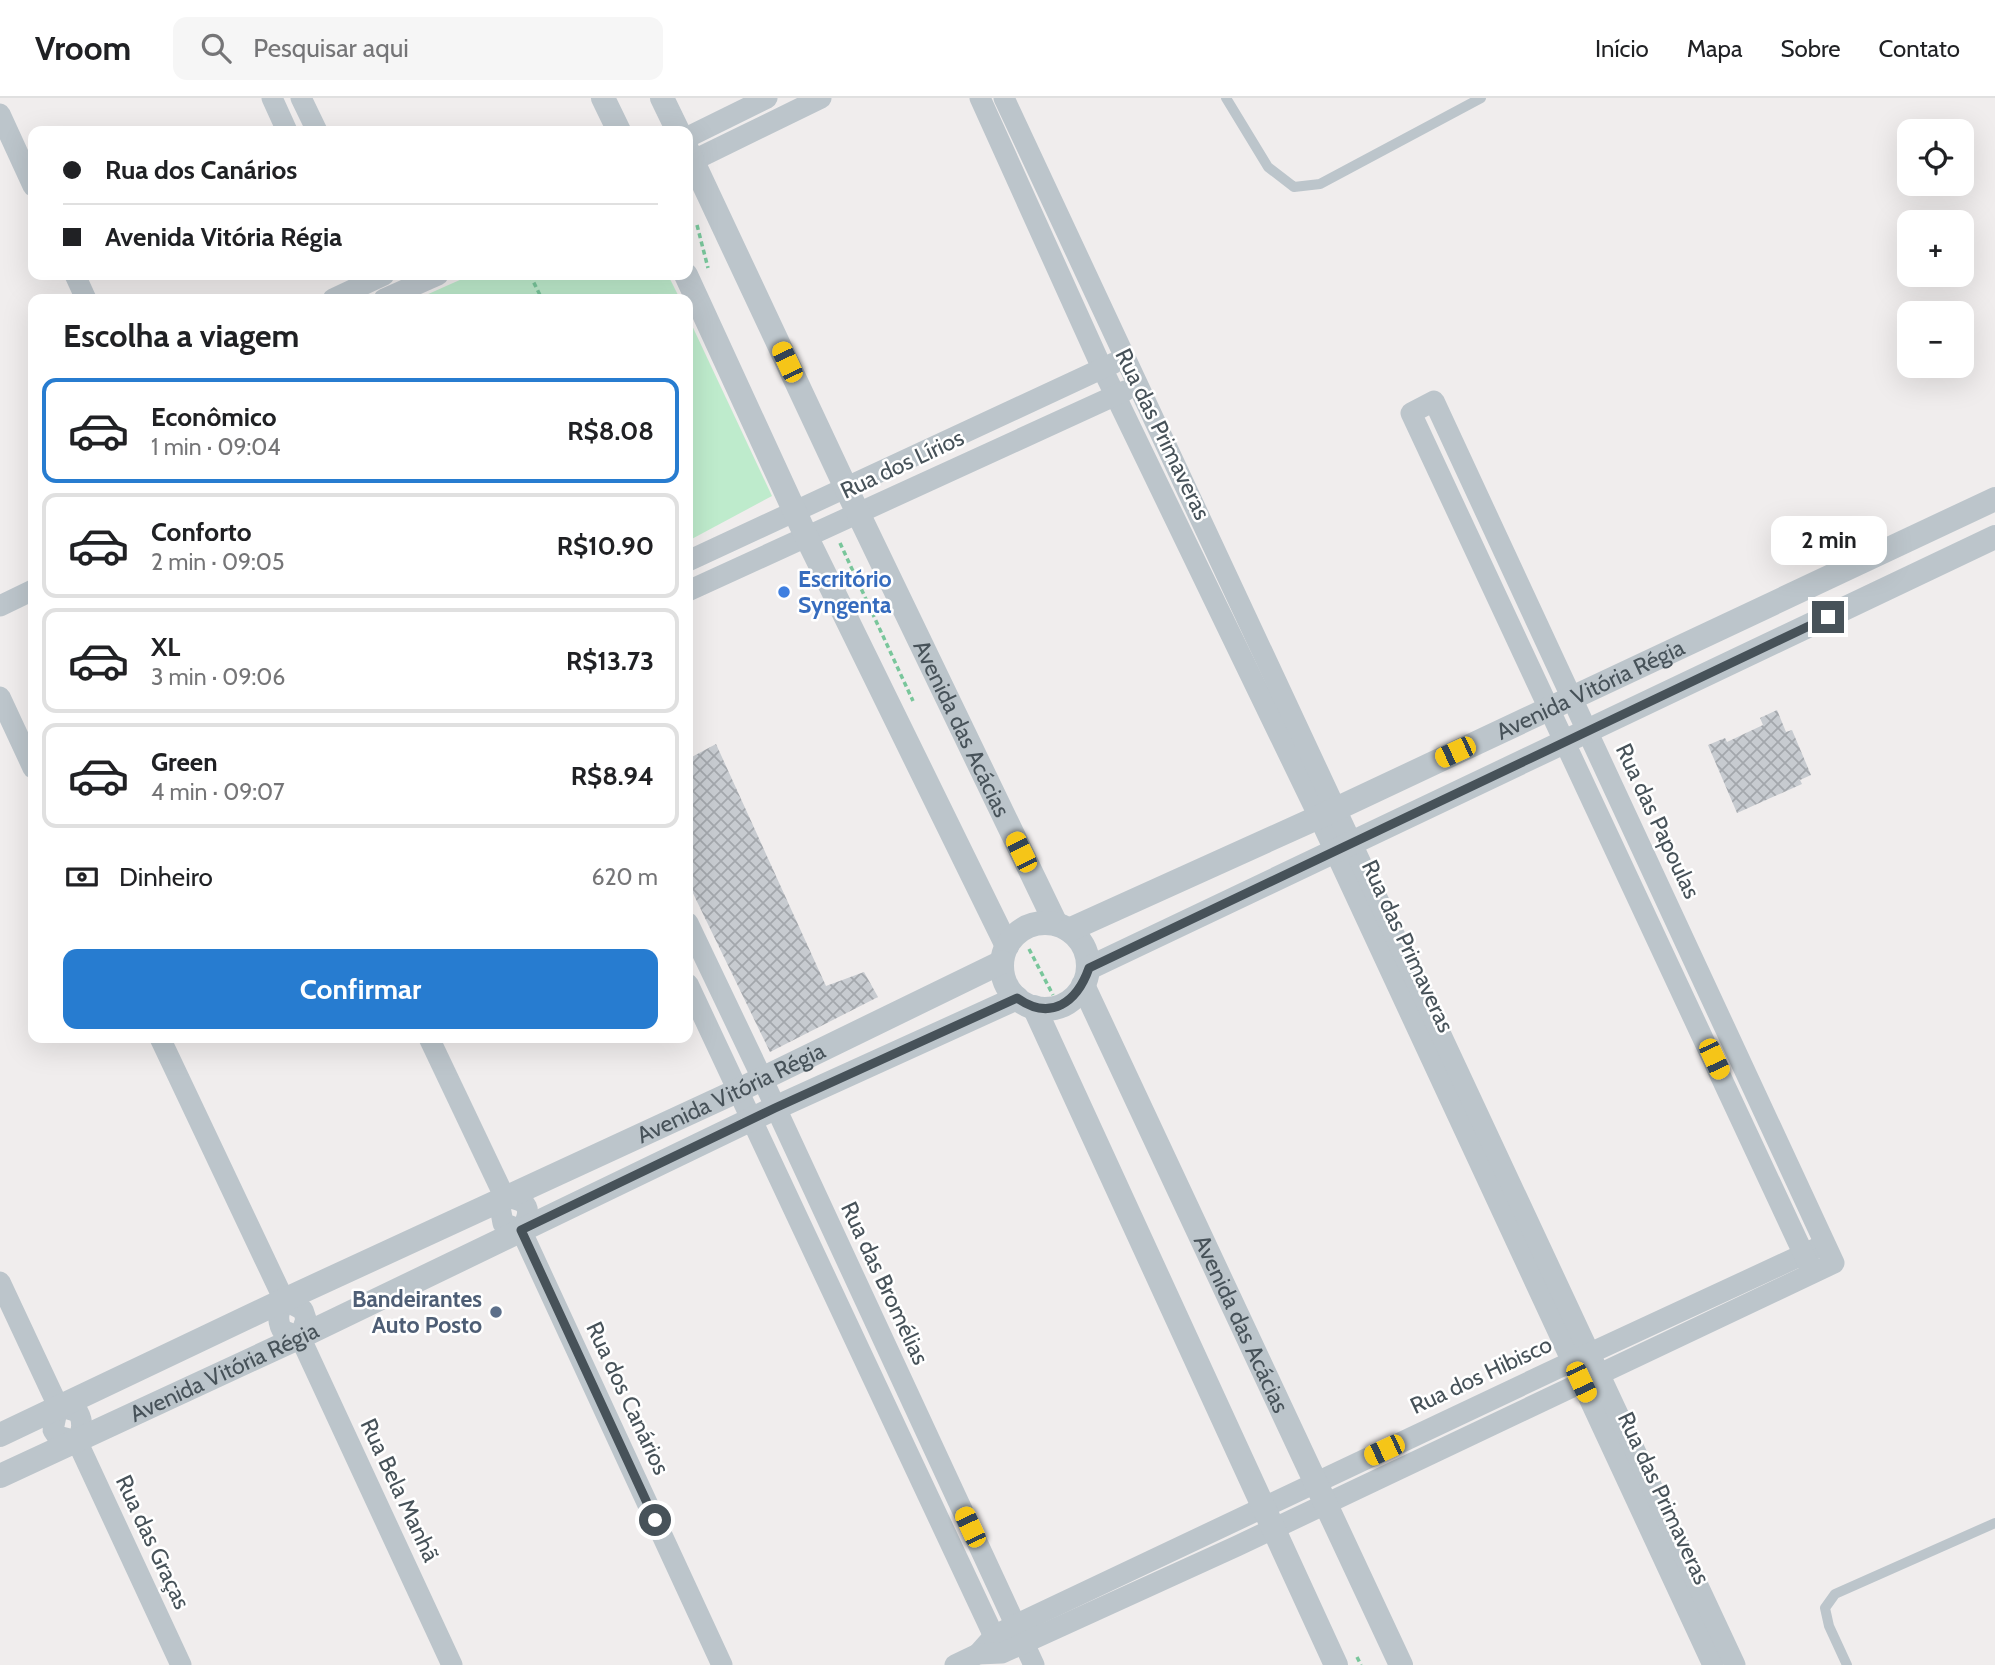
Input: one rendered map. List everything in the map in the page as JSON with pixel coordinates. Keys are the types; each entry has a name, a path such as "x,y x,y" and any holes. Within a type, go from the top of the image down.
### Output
{"street":[{"path":"272,98 285,126"},
{"path":"301,98 315,126"},
{"path":"603,98 617,126"},
{"path":"662,98 676,126"},
{"path":"693,134 767,98"},
{"path":"693,156 821,98"},
{"name":"Rua das Primaveras","path":"980,98 1101,368 1328,813"},
{"name":"Rua das Primaveras","path":"1004,98 1138,385 1328,813 1580,1357 1735,1665"},
{"path":"0,114 28,175"},
{"name":"Avenida das Acácias","path":"693,166 858,513 1063,927"},
{"path":"399,294 428,280"},
{"path":"688,280 806,537 1005,954"},
{"path":"345,294 361,287"},
{"name":"Rua dos Lírios","path":"693,559 1125,357"},
{"name":"Rua dos Lírios","path":"693,589 1138,385"},
{"name":"Rua das Papoulas","path":"1809,1263 1577,737 1573,698 1434,401 1411,413 1549,708 1577,737 1829,1254"},
{"name":"Avenida Vitória Régia","path":"1063,927 1328,813 1995,499"},
{"name":"Avenida Vitória Régia","path":"1086,976 1344,847 1995,537"},
{"path":"0,606 28,592"},
{"path":"0,697 28,757"},
{"path":"1043,923 1063,927 1079,940 1085,952 1086,976 1077,994 1059,1006 1046,1009 1026,1003 1008,988 1003,975 1005,954 1020,930 1043,923"},
{"name":"Rua das Bromélias","path":"693,933 1034,1665"},
{"name":"Avenida Vitória Régia","path":"0,1435 738,1090 1005,954"},
{"name":"Avenida das Acácias","path":"1086,976 1320,1493 1401,1665"},
{"path":"693,995 1001,1651"},
{"path":"1026,1003 1336,1665"},
{"name":"Avenida Vitória Régia","path":"0,1476 300,1337 775,1108 1026,1003"},
{"path":"162,1043 284,1300"},
{"path":"431,1043 505,1198 516,1198 524,1203 528,1210 527,1220 521,1230"},
{"name":"Rua dos Canários","path":"521,1230 722,1665"},
{"name":"Rua dos Hibisco","path":"955,1665 978,1654 1001,1651 1020,1634 1320,1493 1580,1357 1829,1254"},
{"name":"Rua dos Hibisco","path":"1320,1493 1590,1378 1809,1263"},
{"path":"0,1282 58,1406 78,1412 82,1419 82,1430 77,1441"},
{"name":"Rua Bela Manhã","path":"284,1300 303,1310 306,1319 300,1337 452,1665"},
{"name":"Rua das Primaveras","path":"1590,1378 1713,1665"},
{"name":"Rua das Graças","path":"77,1441 181,1665"}],"lane":[{"path":"1226,98 1268,166 1294,187 1320,184 1481,98"},
{"path":"1847,1665 1829,1626 1825,1608 1835,1594 1995,1523"}],"green space":[{"path":"460,280 670,280 678,294 428,294"},
{"path":"693,328 772,496 693,538"}],"building":[{"path":"1777,710 1786,732 1792,730 1811,775 1800,780 1802,784 1737,813 1708,745 1725,738 1727,742 1763,725 1760,718"},
{"path":"716,744 826,986 864,972 878,997 770,1052 693,893 693,756"}],"place":[{"name":"Escritório Syngenta","path":"784,592"},
{"name":"Bandeirantes Auto Posto","path":"496,1312"}],"route":[{"path":"655,1520 521,1230 775,1108 1017,998 1034,1007 1046,1009 1059,1006 1077,994 1089,968 1828,617"}]}
